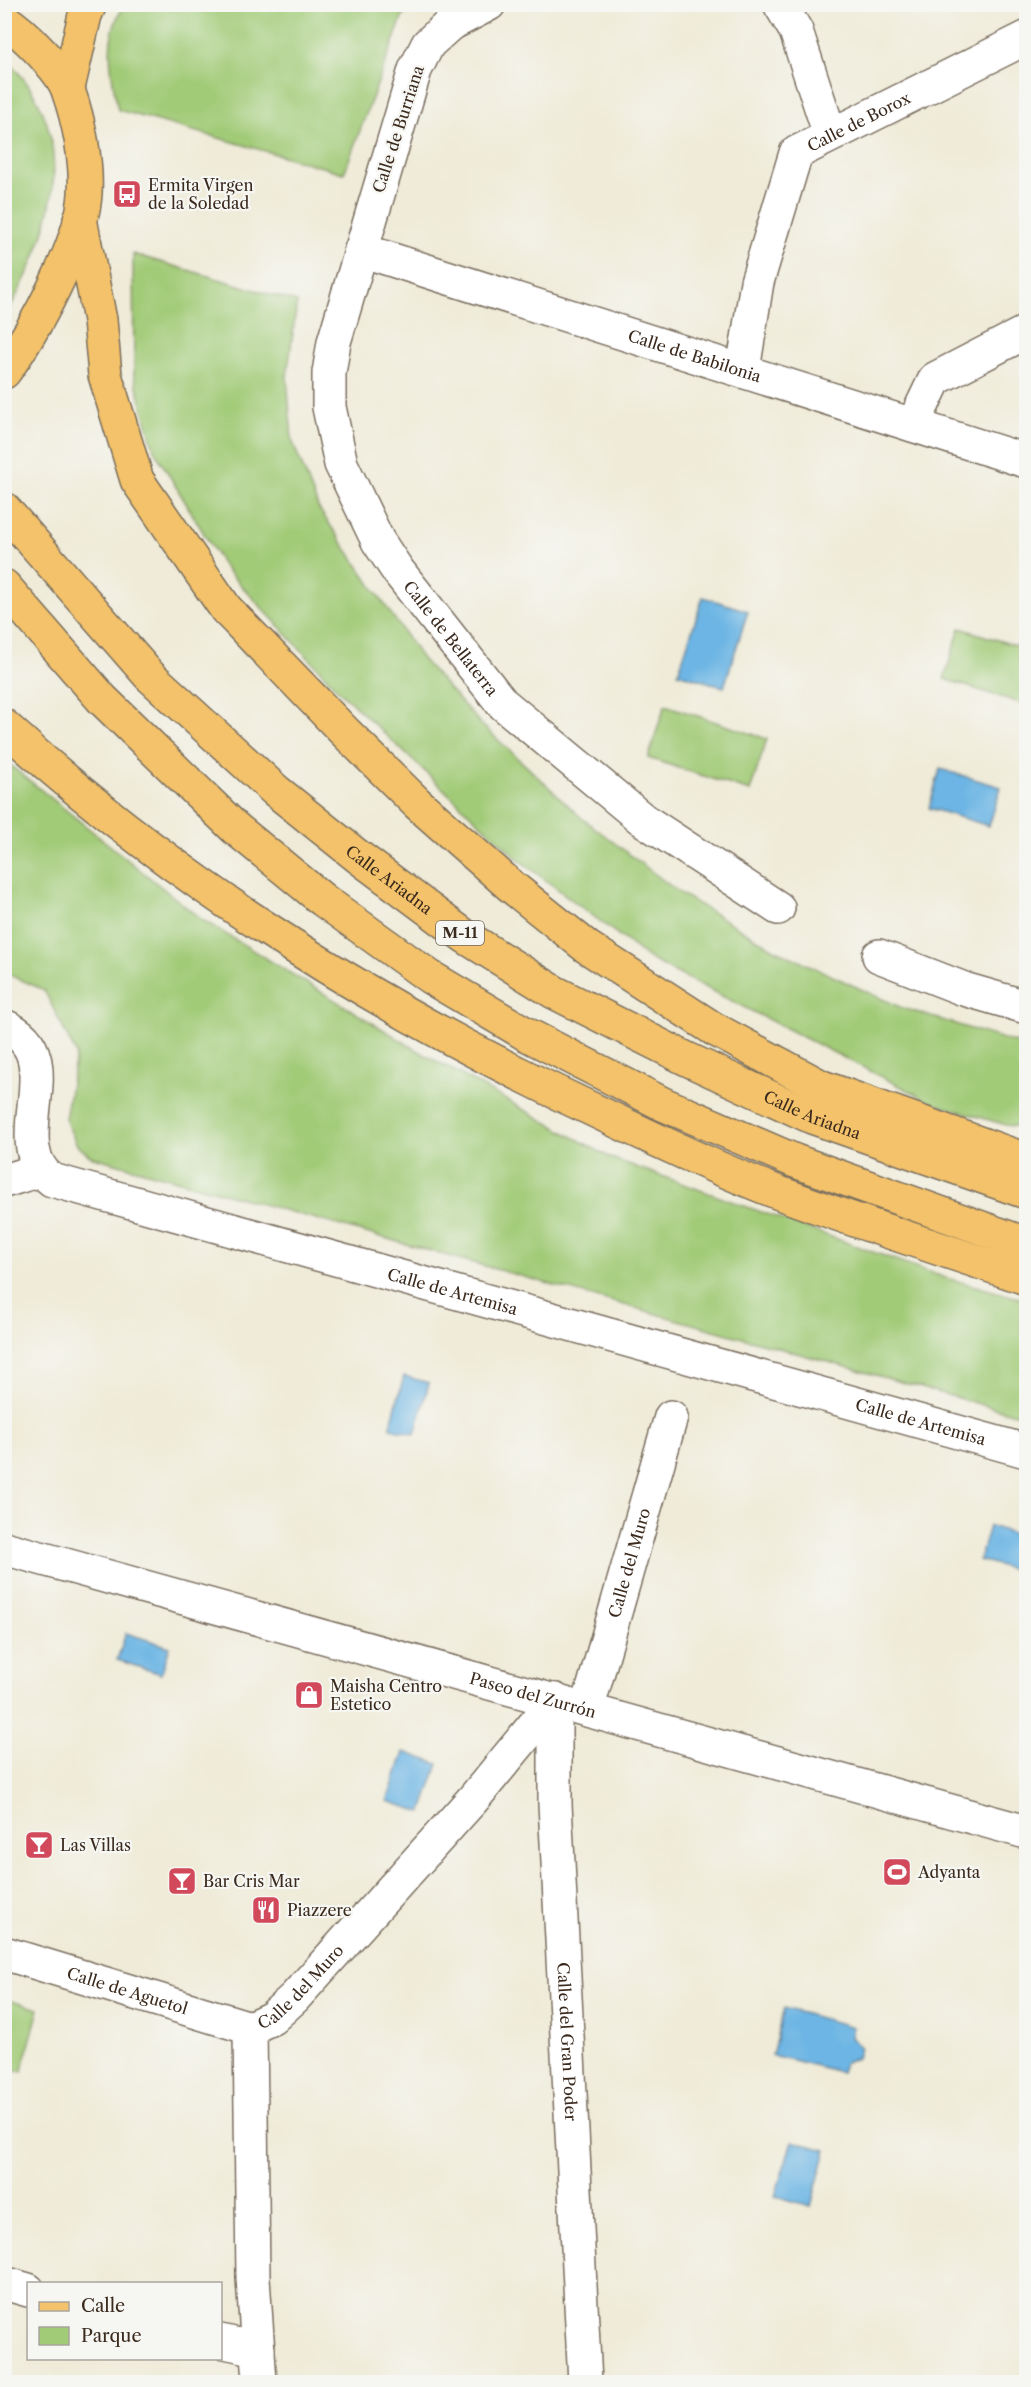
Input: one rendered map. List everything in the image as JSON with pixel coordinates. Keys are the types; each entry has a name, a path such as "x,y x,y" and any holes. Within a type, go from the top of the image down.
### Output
{"main road":[{"path":"68,88 85,15 90,4"},
{"path":"4,20 18,28 68,88 80,139 85,194 80,219 54,286 23,347 4,372"},
{"path":"80,219 100,320 105,375 136,480 226,609 417,804 519,893 587,947 714,1029 822,1087 1026,1160"},
{"name":"Calle Ariadna","path":"4,508 149,675 275,790 356,855 466,937 554,992 687,1059 812,1117 1026,1192"},
{"path":"4,586 102,699 235,828 323,900 430,977 526,1034 663,1104 795,1161 1026,1244"},
{"path":"4,726 45,762 182,871 285,942 396,1010 506,1070 648,1136 780,1193 1026,1278"}],"street":[{"name":"Calle de Burriana","path":"361,250 415,70 428,44 449,25 489,4"},
{"path":"780,4 796,31 830,135"},
{"name":"Calle de Borox","path":"743,370 757,282 796,153 1026,38"},
{"name":"Calle de Babilonia","path":"361,250 1026,461"},
{"name":"Calle de Bellaterra","path":"361,250 334,342 329,373 329,407 341,465 378,541 398,571 502,703 642,819 778,908"},
{"path":"913,425 935,379 1026,332"},
{"path":"879,956 964,989 1026,1007"},
{"path":"4,1026 12,1029 27,1043 33,1056 24,1134 27,1156 37,1171 4,1181"},
{"name":"Calle de Artemisa","path":"37,1171 52,1180 1026,1451"},
{"name":"Calle del Muro","path":"587,1710 671,1417"},
{"name":"Paseo del Zurrón","path":"4,1548 1026,1832"},
{"name":"Calle del Muro","path":"260,2382 253,2278 250,2028 272,2018 295,1997 474,1798 555,1700"},
{"name":"Calle del Gran Poder","path":"555,1700 555,1804 585,2382"},
{"name":"Calle de Aguetol","path":"4,1953 250,2028"},
{"path":"4,2283 27,2290"},
{"path":"222,2341 258,2349"}],"green space":[{"path":"125,5 407,5 344,173 118,110 110,55 113,29"},
{"path":"5,58 30,88 46,119 53,151 53,185 47,219 36,252 5,317"},
{"path":"133,254 297,302 287,377 292,440 319,509 422,659 481,724 582,818 681,894 776,950 900,1007 1026,1046 1026,1128 1006,1125 935,1104 653,961 519,860 340,692 224,567 154,450 134,376"},
{"path":"960,628 1026,649 1026,705 944,679"},
{"path":"665,705 767,739 750,791 648,758"},
{"path":"4,760 201,919 422,1053 611,1158 943,1277 1026,1300 1026,1417 90,1156 77,1145 65,1119 76,1054 44,990 5,973"},
{"path":"4,1999 39,2009 22,2072 5,2067"}],"water":[{"path":"703,597 748,611 724,687 678,673"},
{"path":"940,769 1001,787 989,826 929,808"},
{"path":"404,1376 429,1383 415,1434 390,1428"},
{"path":"989,1526 1026,1537 1026,1573 979,1560"},
{"path":"126,1633 170,1647 161,1674 117,1660"},
{"path":"404,1752 438,1764 422,1812 387,1801"},
{"path":"784,2008 853,2027 851,2037 860,2048 857,2058 844,2063 841,2072 772,2055"},
{"path":"792,2141 826,2150 811,2206 775,2196"}],"place":[{"name":"Ermita Virgen de la Soledad","path":"127,194"},
{"name":"Maisha Centro Estetico","path":"309,1695"},
{"name":"Las Villas","path":"39,1845"},
{"name":"Adyanta","path":"897,1872"},
{"name":"Bar Cris Mar","path":"182,1881"},
{"name":"Piazzere","path":"266,1910"}]}
